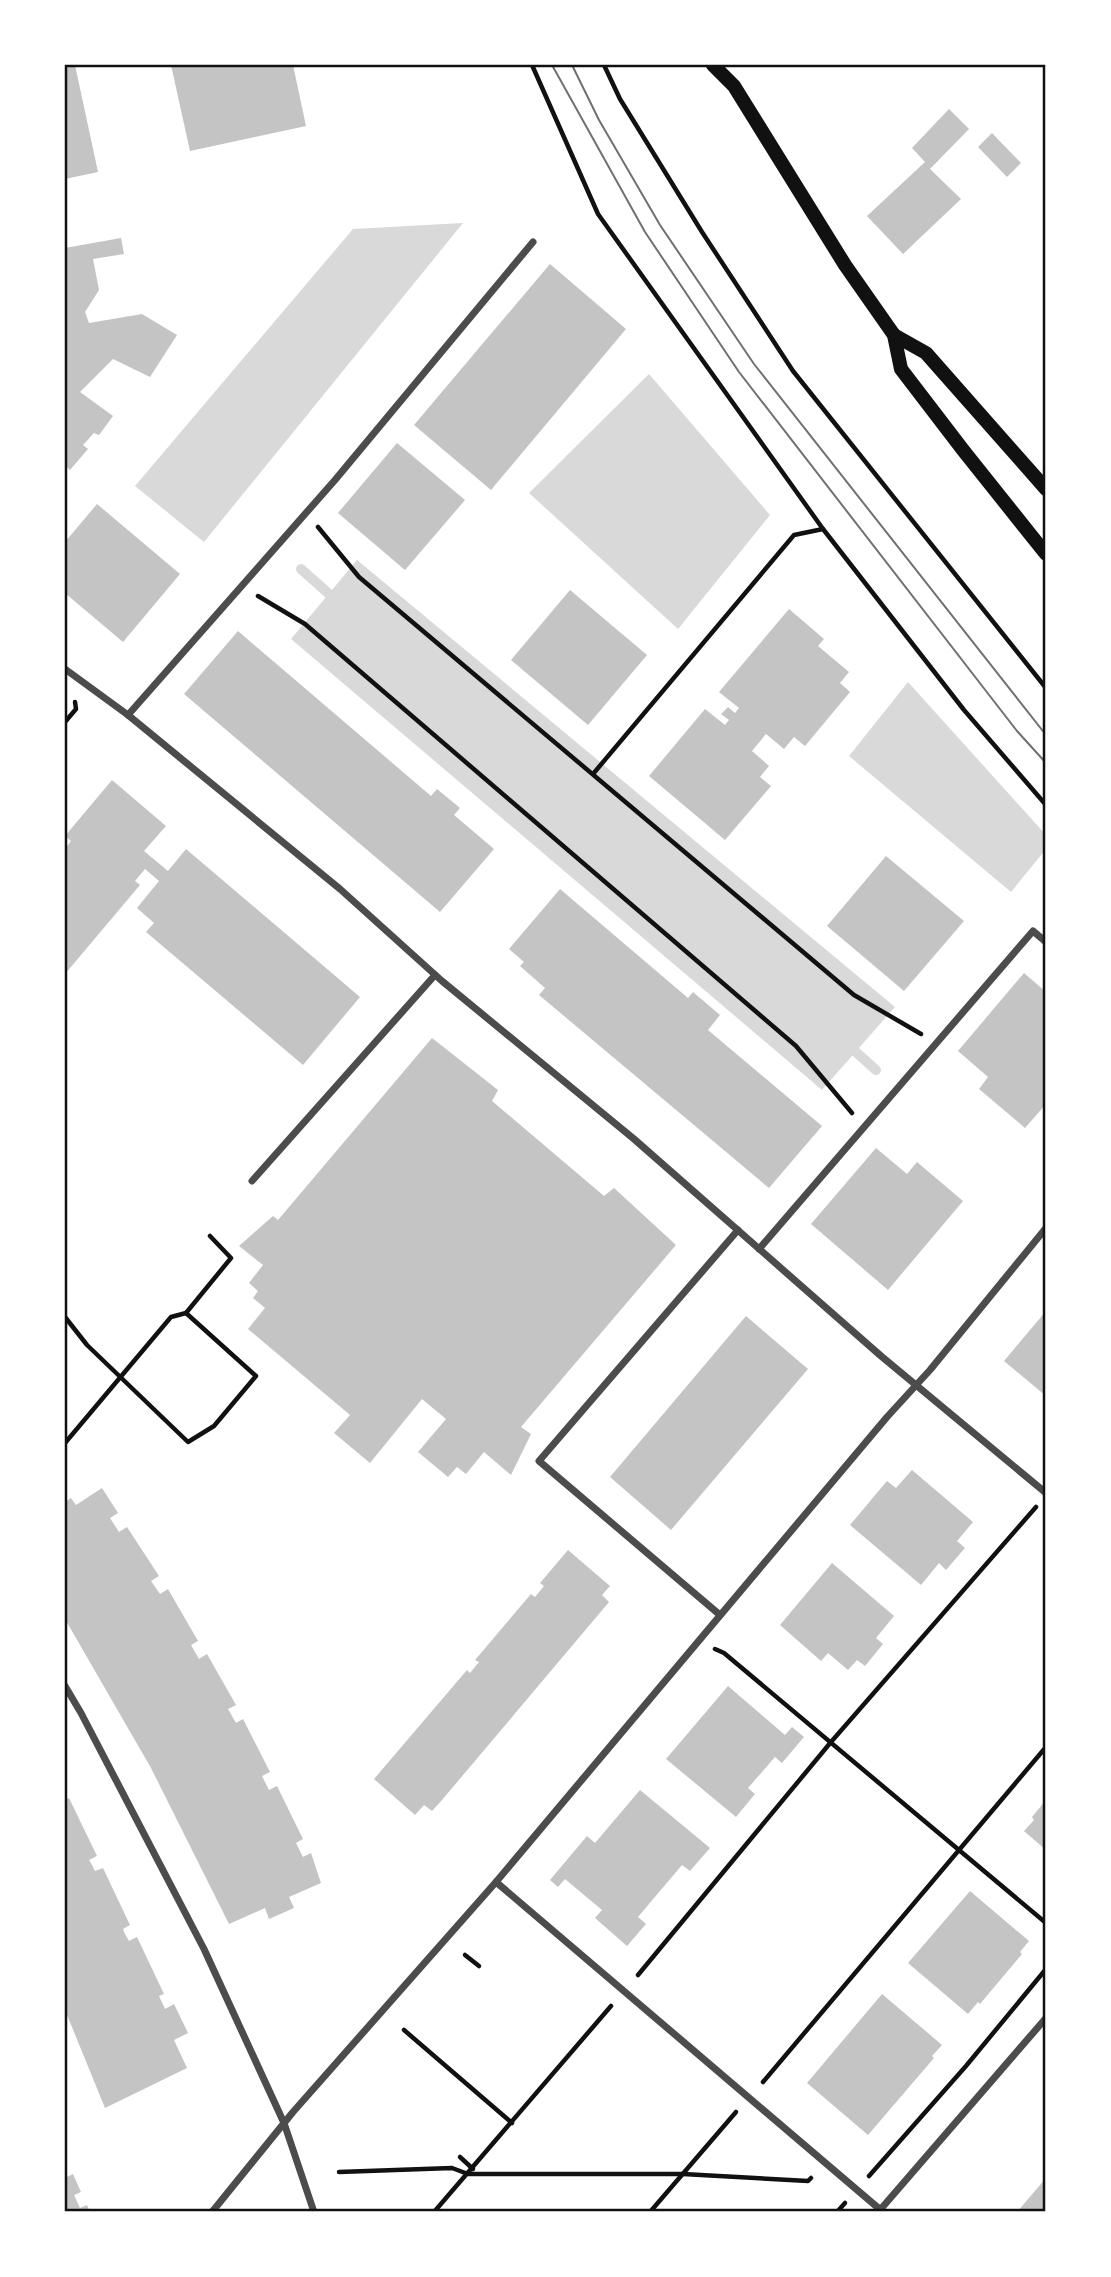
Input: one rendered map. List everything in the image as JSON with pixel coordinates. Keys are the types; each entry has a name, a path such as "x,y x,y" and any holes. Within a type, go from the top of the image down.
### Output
{"main road":[{"path":"713,65 734,86 845,265 894,335 901,369 1046,554"},
{"path":"728,65 734,86"},
{"path":"894,335 926,353 1046,489"}],"street":[{"path":"128,715 306,513 533,242"},
{"path":"65,669 128,715 340,889 435,975 634,1139 916,1385 1046,1493"},
{"path":"759,1249 1034,931 1046,942"},
{"path":"252,1181 435,975"},
{"path":"212,2212 284,2123 496,1882 1046,1228"},
{"path":"720,1615 539,1461 738,1230"},
{"path":"65,1686 204,1949 284,2123 314,2212"},
{"path":"496,1882 882,2211 1046,2018"}],"path":[{"path":"532,65 598,214 823,529 964,710 1046,805"},
{"path":"604,65 620,99 702,232 793,371 1046,688"},
{"path":"306,513 359,577 854,995 925,1036"},
{"path":"593,774 794,535 823,529"},
{"path":"242,586 305,624 796,1046 856,1117"},
{"path":"65,722 76,709 74,693"},
{"path":"65,1443 171,1317 186,1313 231,1258 210,1236"},
{"path":"65,1317 87,1345 188,1442 214,1426 256,1376 186,1313"},
{"path":"434,2212 512,2123 831,1742 1040,1503"},
{"path":"699,1640 724,1653 1046,1923"},
{"path":"650,2212 1046,1747"},
{"path":"465,1955 479,1966"},
{"path":"837,2212 966,2066 1046,1969"},
{"path":"404,2030 512,2123"},
{"path":"460,2157 473,2169"},
{"path":"339,2172 452,2168 468,2174 682,2174 808,2181 826,2162"}],"shaded area":[{"path":"463,223 204,542 135,486 353,229"},
{"path":"649,374 770,515 678,629 529,493"},
{"path":"357,560 895,1007 822,1090 291,639"},
{"path":"908,682 1046,835 1046,849 1011,892 849,756"}],"building":[{"path":"65,65 75,65 98,172 65,179"},
{"path":"171,65 293,65 306,126 190,151"},
{"path":"949,109 969,129 930,169 961,199 903,254 867,216 925,162 912,148"},
{"path":"992,133 1021,163 1007,177 978,147"},
{"path":"121,238 124,254 93,259 99,290 85,312 89,323 142,314 177,335 150,377 113,359 80,392 113,416 99,435 94,433 83,445 88,449 70,470 65,465 65,248"},
{"path":"550,264 626,329 491,490 414,425"},
{"path":"397,443 465,500 405,570 338,513"},
{"path":"97,504 180,574 123,642 65,593 65,542"},
{"path":"570,590 647,655 588,725 511,660"},
{"path":"789,609 824,639 818,646 849,672 840,683 850,692 805,746 794,737 784,749 766,734 752,751 769,766 760,777 771,786 725,840 649,776 705,709 725,725 729,720 721,714 728,707 735,713 739,708 719,692"},
{"path":"238,631 431,796 437,789 460,808 454,815 494,849 440,912 184,694"},
{"path":"112,780 166,826 144,851 168,871 186,849 360,997 303,1065 146,932 154,923 137,908 159,881 145,869 135,881 140,885 65,974 65,849 71,841 65,836"},
{"path":"886,856 964,921 904,991 827,926"},
{"path":"560,889 688,998 693,992 720,1015 708,1030 822,1126 769,1188 539,995 545,988 520,966 524,962 509,949"},
{"path":"1024,973 1046,992 1046,1104 1025,1128 979,1089 988,1077 958,1051"},
{"path":"432,1038 498,1090 492,1101 604,1196 614,1188 676,1245 521,1427 531,1434 511,1475 484,1452 466,1474 457,1467 448,1477 418,1452 446,1419 422,1399 370,1463 334,1433 350,1415 248,1329 265,1308 253,1298 258,1291 249,1283 263,1265 239,1246 273,1216 278,1220"},
{"path":"876,1148 907,1174 917,1162 963,1201 888,1290 811,1224"},
{"path":"1046,1311 1046,1396 1004,1361"},
{"path":"746,1316 808,1369 671,1530 610,1477"},
{"path":"912,1470 973,1522 957,1541 965,1548 946,1570 939,1563 921,1585 850,1525 887,1481 896,1488"},
{"path":"102,1488 118,1513 110,1518 119,1532 127,1527 159,1576 151,1581 160,1594 168,1589 198,1641 191,1645 199,1659 207,1654 236,1705 228,1709 236,1723 243,1719 270,1772 262,1776 269,1790 277,1786 303,1839 296,1843 303,1857 311,1853 321,1883 289,1897 294,1908 269,1919 265,1908 229,1924 151,1768 65,1619 65,1502 71,1498 76,1505"},
{"path":"568,1550 610,1586 602,1595 609,1602 432,1811 424,1805 415,1815 374,1779 467,1670 470,1673 479,1662 475,1660 531,1594 535,1597 544,1586 540,1583"},
{"path":"832,1563 894,1616 876,1638 883,1644 865,1666 857,1660 848,1670 828,1653 821,1661 780,1625"},
{"path":"728,1686 785,1735 792,1727 804,1737 782,1763 775,1757 748,1788 755,1794 736,1817 666,1759"},
{"path":"640,1790 710,1848 690,1871 682,1865 638,1917 646,1924 627,1946 595,1918 602,1910 565,1879 558,1887 550,1880 587,1836 595,1843"},
{"path":"69,1798 97,1856 89,1860 95,1871 103,1868 130,1925 123,1929 125,1934 129,1941 137,1937 164,1994 159,1996 165,2009 174,2004 188,2033 174,2040 187,2068 105,2108 65,2010 65,1800"},
{"path":"1046,1800 1046,1850 1024,1831"},
{"path":"970,1891 1029,1941 1020,1952 1022,1954 980,2004 978,2002 968,2014 908,1963"},
{"path":"882,1994 942,2045 868,2135 807,2083"},
{"path":"73,2174 81,2192 74,2195 80,2208 87,2205 90,2212 65,2212 65,2178"},
{"path":"1046,2178 1046,2212 1017,2212"}],"waterway":[{"path":"301,569 338,602"},
{"path":"847,1044 876,1070"}],"tram line":[{"path":"552,65 645,232 739,372 1017,731 1046,763"},
{"path":"572,65 599,120 660,225 754,364 1046,735"}]}
